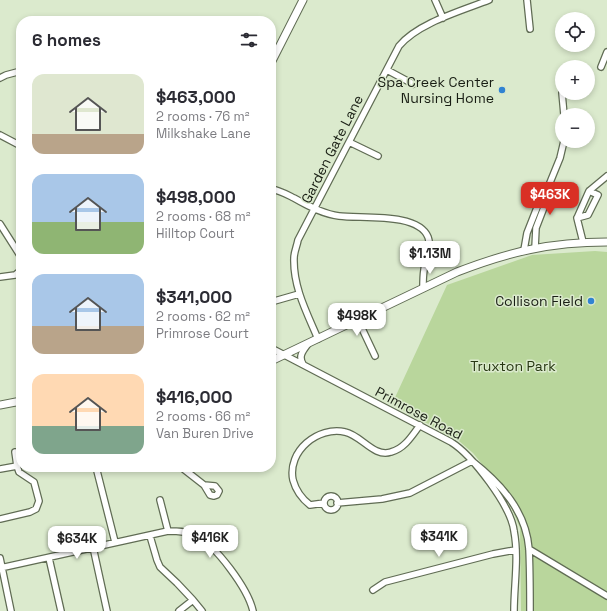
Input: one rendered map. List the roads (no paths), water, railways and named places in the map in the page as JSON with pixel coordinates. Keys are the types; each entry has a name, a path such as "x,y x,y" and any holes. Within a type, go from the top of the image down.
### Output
{"street":[{"path":"276,53 303,0"},
{"path":"435,0 442,18"},
{"name":"Garden Gate Lane","path":"318,339 299,294 294,258 298,240 399,46 411,33 442,18 489,0"},
{"path":"527,0 530,29"},
{"path":"601,67 607,52"},
{"path":"387,70 413,84"},
{"path":"0,78 16,72"},
{"path":"0,135 16,143"},
{"path":"349,142 378,156"},
{"path":"524,250 527,233 542,194 549,185 562,148"},
{"path":"583,242 577,218 589,191 607,176"},
{"path":"535,248 536,228 549,193 549,185"},
{"path":"276,189 328,214 402,219 421,228 428,236 429,244 424,271 423,288"},
{"path":"577,218 588,215 598,196 589,191"},
{"path":"0,224 16,249"},
{"path":"276,359 457,272 480,263 535,248 583,242 607,242"},
{"path":"0,278 16,273"},
{"path":"276,301 299,294"},
{"path":"358,320 375,356"},
{"path":"304,364 301,360 302,352 309,343"},
{"name":"Primrose Road","path":"276,351 420,425 460,448 472,461 486,478 509,514 514,530 514,611"},
{"path":"0,405 16,401"},
{"path":"324,503 310,504 306,502 301,497 294,483 292,471 294,463 301,449 309,440 332,430 345,432 362,440 373,449 391,453 400,448 409,440 420,425"},
{"path":"15,452 16,459"},
{"path":"337,503 382,499 410,492 472,461 490,475 503,490 514,505 523,524 529,549 530,611"},
{"path":"0,469 16,466"},
{"path":"0,519 30,512 36,509 40,501 34,482 19,472"},
{"path":"97,472 115,542"},
{"path":"187,472 204,485"},
{"path":"324,503 325,498 332,496 335,498 337,503"},
{"path":"160,500 168,531"},
{"path":"324,503 326,507 332,509 336,507 337,503"},
{"path":"1,568 168,531 185,532 197,536 226,564 247,593 253,611"},
{"path":"150,536 160,567 194,600 202,611"},
{"path":"93,547 107,611"},
{"path":"529,549 607,596"},
{"path":"373,590 385,582 493,554 515,550"},
{"path":"0,558 11,611"},
{"path":"49,558 61,611"},
{"path":"179,611 194,600"}],"place":[{"name":"Spa Creek Center Nursing Home","path":"502,90"},
{"name":"Collison Field","path":"591,301"}],"park label":[{"name":"Truxton Park","path":"513,366"}]}
